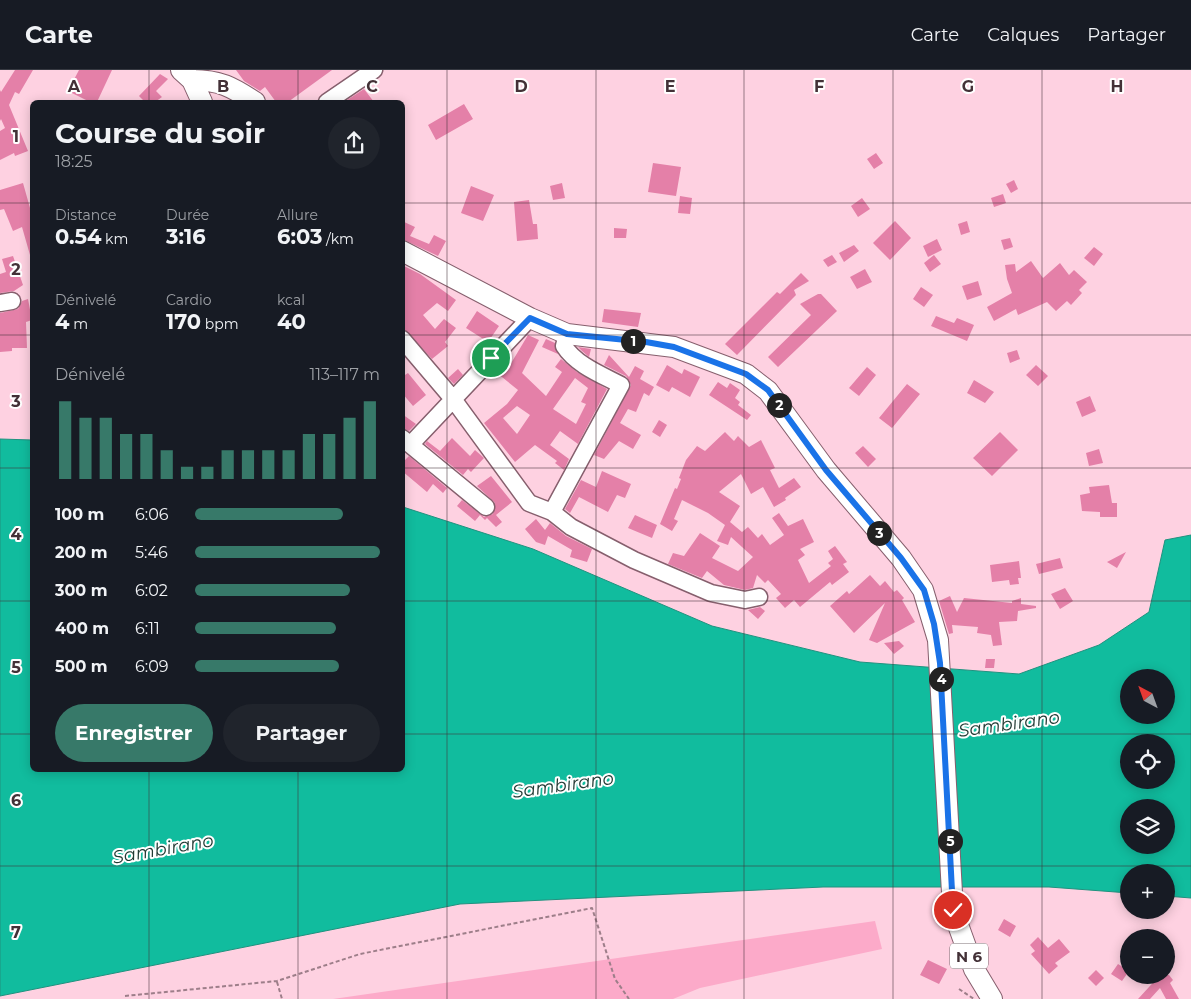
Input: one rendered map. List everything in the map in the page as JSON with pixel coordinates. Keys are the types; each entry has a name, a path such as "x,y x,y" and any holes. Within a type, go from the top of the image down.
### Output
{"main road":[{"path":"187,75 201,100"},
{"path":"187,75 228,85 252,100"},
{"name":"N 6","path":"405,253 530,318 567,334 646,342 674,347 746,374 768,390 826,470 901,558 924,590 934,624 940,663 953,910 974,968 992,999"}],"street":[{"path":"330,100 374,70"},
{"path":"486,507 407,441 453,399 530,318"},
{"path":"552,512 621,385 589,368 568,352 564,346 567,334"},
{"path":"405,343 453,399 529,503 552,512 571,527 626,556 711,593 745,600 759,596"}],"path":[{"path":"125,996 277,981 360,954 592,908 615,980 629,999"},
{"path":"277,981 282,999"},
{"path":"959,989 974,999"}],"shaded area":[{"path":"875,921 882,949 700,988 673,999 333,999"}],"water":[{"name":"Sambirano","path":"0,439 30,440 30,772 405,772 405,508 533,549 712,626 860,662 1019,674 1099,645 1149,612 1165,540 1191,535 1191,898 1175,897 1175,864 1120,864 1120,892 1049,887 823,887 460,904 0,996"}],"building":[{"path":"15,70 33,70 19,94 15,92 9,105 28,151 15,156 14,153 0,160 0,131 5,128 1,119 0,121 0,90 1,92"},
{"path":"79,70 112,70 98,100 86,100 68,91"},
{"path":"236,70 332,70 291,100 275,100 265,87 260,91 244,81"},
{"path":"160,74 168,79 156,91 162,97 158,100 143,100 139,96"},
{"path":"364,89 372,100 347,100"},
{"path":"464,104 473,119 436,140 428,125"},
{"path":"876,153 883,163 874,169 867,159"},
{"path":"653,163 681,167 676,196 648,192"},
{"path":"1014,180 1018,189 1011,193 1006,184"},
{"path":"23,183 30,208 30,255 22,227 13,231 4,209 0,210 0,190"},
{"path":"562,183 565,198 553,200 550,186"},
{"path":"471,186 494,195 483,221 461,213"},
{"path":"1003,194 1006,203 994,207 991,198"},
{"path":"680,196 692,198 690,214 678,213"},
{"path":"862,198 870,209 858,217 851,206"},
{"path":"529,200 533,224 537,224 538,239 517,241 514,202"},
{"path":"895,221 911,238 890,260 873,243"},
{"path":"967,221 970,232 961,235 958,224"},
{"path":"405,222 415,227 410,236 429,244 434,235 446,241 438,256 405,240"},
{"path":"614,228 627,229 626,238 614,238"},
{"path":"1010,238 1013,247 1004,250 1001,240"},
{"path":"937,239 942,250 928,257 923,246"},
{"path":"854,245 859,251 844,262 839,253"},
{"path":"1094,247 1103,254 1094,266 1084,258"},
{"path":"832,255 837,262 828,267 823,260"},
{"path":"934,255 941,264 930,272 924,263"},
{"path":"13,256 23,285 14,291 0,293 0,274 6,272 2,259"},
{"path":"1031,261 1043,278 1060,263 1069,275 1074,270 1087,282 1079,290 1082,293 1071,305 1067,301 1056,311 1047,302 1018,315 1016,309 994,321 987,307 1012,293 1005,265 1015,264 1016,272"},
{"path":"405,266 420,274 456,300 448,311 437,303 423,315 435,329 444,319 456,328 445,342 448,346 432,359 405,330"},
{"path":"865,269 872,282 857,289 850,277"},
{"path":"801,273 809,281 794,290 796,295 737,355 725,344 777,292 780,294"},
{"path":"978,281 982,295 967,300 962,286"},
{"path":"921,287 933,295 924,307 913,299"},
{"path":"821,294 837,311 778,367 768,357 811,315 800,304"},
{"path":"28,299 30,310 30,321 26,322 27,348 12,348 12,351 0,352 0,313 18,309 22,301"},
{"path":"604,309 641,313 638,327 602,322"},
{"path":"477,311 499,326 488,342 466,328"},
{"path":"936,316 954,323 957,318 974,325 967,341 931,326"},
{"path":"528,335 539,340 522,373 546,396 562,372 555,367 561,359 577,372 607,389 578,444 560,431 550,445 569,459 564,470 555,463 557,461 535,445 515,462 484,423 507,404 518,390 497,373 503,361 510,365","holes":["575,378 588,388 581,402 586,404 576,424 553,409","517,406 530,415 517,434 503,418"]},
{"path":"546,339 555,343 558,354 542,347"},
{"path":"578,347 591,349 589,357 582,351"},
{"path":"1017,350 1020,359 1010,363 1007,353"},
{"path":"609,355 629,377 635,366 644,371 640,379 654,387 649,396 644,393 636,412 628,409 620,423 641,435 633,449 619,441 604,459 594,455 631,385 626,376 604,365"},
{"path":"667,365 682,374 684,369 700,377 690,397 672,387 669,392 656,385"},
{"path":"1036,365 1048,376 1038,386 1026,375"},
{"path":"867,367 876,375 859,396 849,388"},
{"path":"458,369 463,375 454,384 448,378"},
{"path":"408,373 426,395 413,406 405,397 405,375"},
{"path":"974,380 994,392 985,403 967,393"},
{"path":"718,382 727,388 730,383 740,390 735,398 740,402 738,405 751,415 747,420 709,395"},
{"path":"907,384 920,394 892,428 879,418"},
{"path":"1090,396 1096,411 1082,417 1076,402"},
{"path":"405,416 416,424 409,431 405,429"},
{"path":"659,420 667,425 660,437 652,432"},
{"path":"725,432 734,441 738,436 749,447 761,440 775,468 770,470 779,488 794,478 801,487 785,498 786,500 774,507 763,487 751,494 741,474 719,492 740,506 730,522 742,532 748,527 758,538 762,534 770,545 784,535 772,518 779,513 788,526 803,519 814,542 800,549 805,555 798,560 809,583 831,566 828,563 833,559 828,551 835,546 847,562 843,564 849,572 832,585 830,582 800,607 794,600 785,608 776,598 781,594 768,580 765,583 757,575 753,588 745,590 724,585 707,571 702,578 668,564 673,553 684,556 700,533 720,546 712,558 738,571 753,557 731,537 728,545 717,541 725,525 708,513 682,500 674,519 678,521 672,531 660,524 675,488 677,489 686,460 697,446 705,451"},
{"path":"1000,432 1018,450 992,476 973,458"},
{"path":"452,438 470,456 475,450 484,458 471,472 468,469 463,475 425,444 427,441 440,451"},
{"path":"863,446 876,459 868,467 855,453"},
{"path":"1099,449 1103,463 1089,466 1086,453"},
{"path":"409,456 447,488 443,493 433,484 427,492 405,474 405,460"},
{"path":"602,471 631,484 625,498 617,495 608,512 579,497 570,513 565,509 581,480 596,487"},
{"path":"491,476 512,502 496,515 502,522 496,527 487,518 485,520 480,515 475,521 457,506 462,500 484,517 493,514 495,503 477,486"},
{"path":"1109,485 1112,503 1117,503 1117,517 1100,517 1100,512 1082,511 1080,495 1090,493 1089,487"},
{"path":"635,515 657,525 652,538 628,528"},
{"path":"536,519 545,530 550,523 566,536 592,549 587,562 570,557 572,550 548,536 545,545 536,542 525,529"},
{"path":"1126,552 1117,568 1107,562"},
{"path":"1060,558 1063,568 1039,574 1036,564"},
{"path":"1019,561 1021,578 1018,578 1019,584 1010,585 1009,580 992,582 990,565"},
{"path":"870,575 880,586 885,581 894,592 897,590 904,598 902,600 915,622 877,643 869,640 885,603 854,633 830,606 847,591 849,594"},
{"path":"1065,588 1073,601 1060,609 1051,594"},
{"path":"950,596 957,612 964,598 1012,603 1012,601 1021,598 1021,604 1036,606 1036,608 1018,611 1017,621 999,622 1002,645 993,646 991,635 977,633 978,627 952,625 953,633 949,634 939,601"},
{"path":"760,607 765,611 758,619 748,610"},
{"path":"899,641 904,646 894,654 884,643"},
{"path":"986,659 995,659 994,668 985,668"},
{"path":"1004,919 1016,926 1010,937 998,930"},
{"path":"1038,937 1048,948 1059,939 1070,952 1055,963 1058,966 1049,974 1031,954 1035,951 1030,945"},
{"path":"928,960 947,969 939,984 920,975"},
{"path":"1118,964 1120,965 1120,980 1111,974"},
{"path":"1096,970 1104,978 1096,986 1088,978"},
{"path":"1152,984 1171,984 1179,999 1166,999 1160,988 1150,999 1138,999"}],"route":[{"path":"491,358 530,318 567,334 646,342 674,347 746,374 768,390 826,470 901,558 924,590 938,640 953,910"}]}
